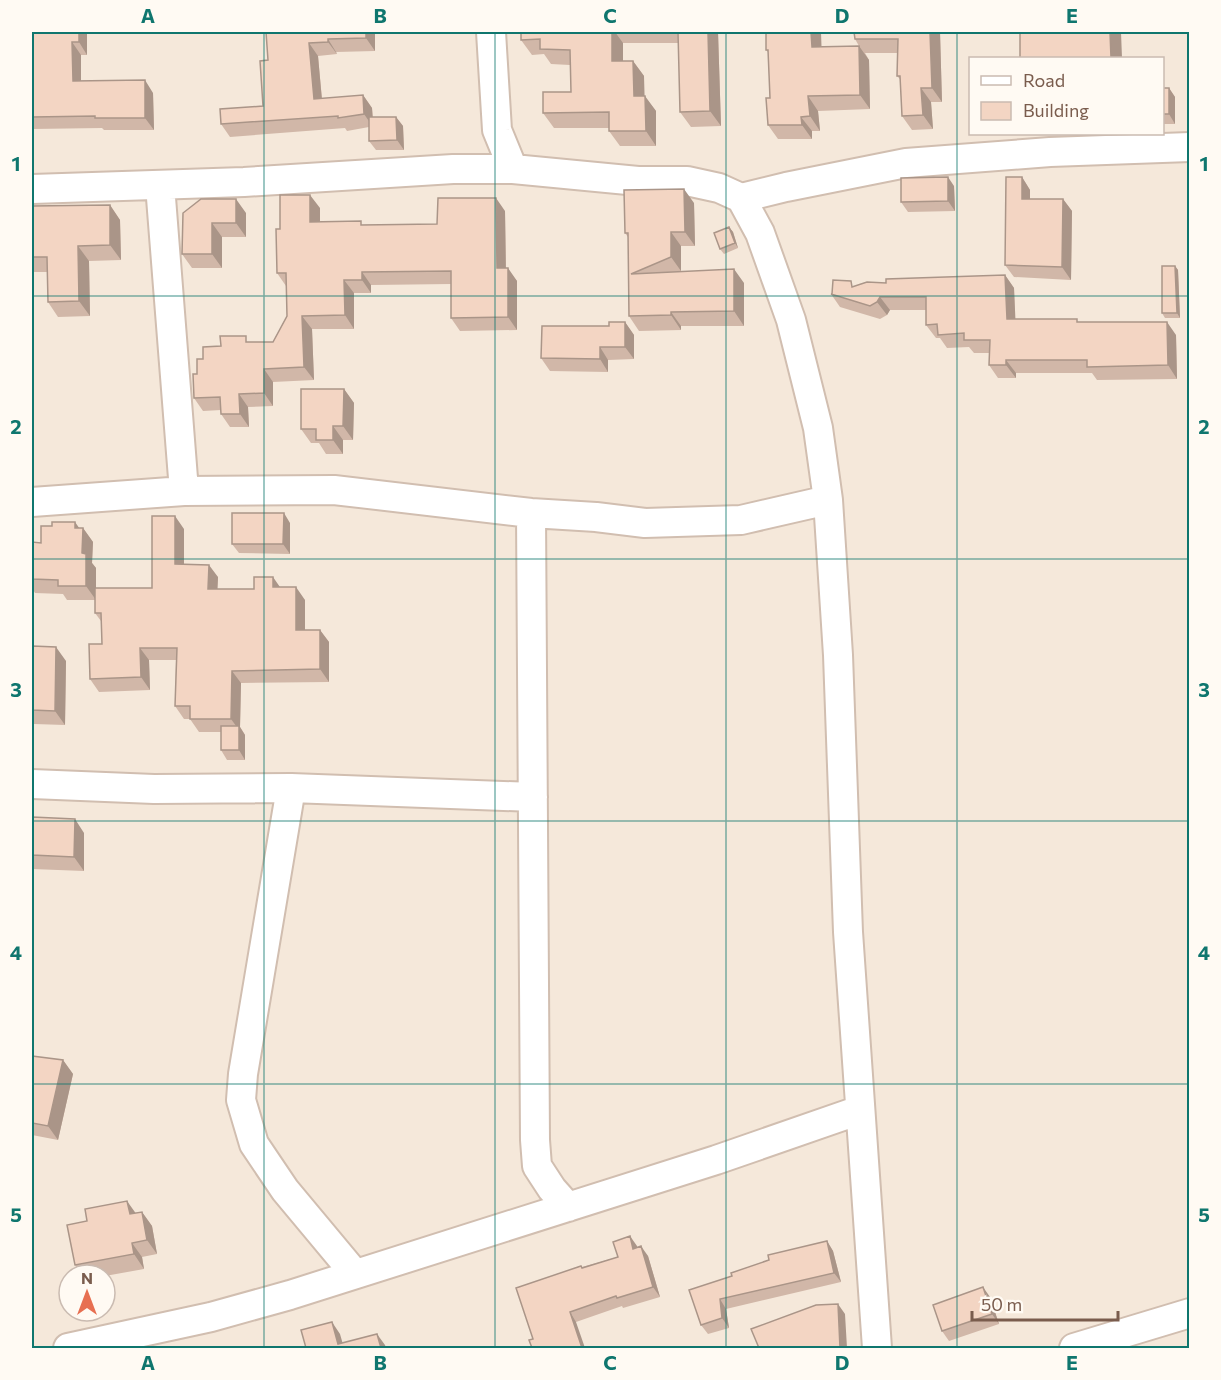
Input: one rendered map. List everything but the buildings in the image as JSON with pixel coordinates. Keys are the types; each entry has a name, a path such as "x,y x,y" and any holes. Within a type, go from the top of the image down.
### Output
{"street":[{"path":"491,32 497,130 513,169"},
{"path":"32,189 244,182 453,169 513,169 638,181 687,181 719,188 741,198 906,163 1050,152 1190,147"},
{"path":"160,185 184,491"},
{"path":"741,198 759,233 791,320 818,428 828,500 838,655 848,932 877,1348"},
{"path":"32,501 184,491 334,490 531,513 645,523 741,520 828,500"},
{"path":"531,513 535,1140 537,1166 552,1189 568,1207"},
{"path":"32,784 154,789 291,788 533,797"},
{"path":"291,788 243,1074 241,1100 254,1144 285,1190 355,1274"},
{"path":"69,1348 124,1342 290,1295 716,1160 860,1110"},
{"path":"1074,1348 1190,1313"}],"shaded area":[{"path":"32,32 1189,32 1189,1348 32,1348"}]}
